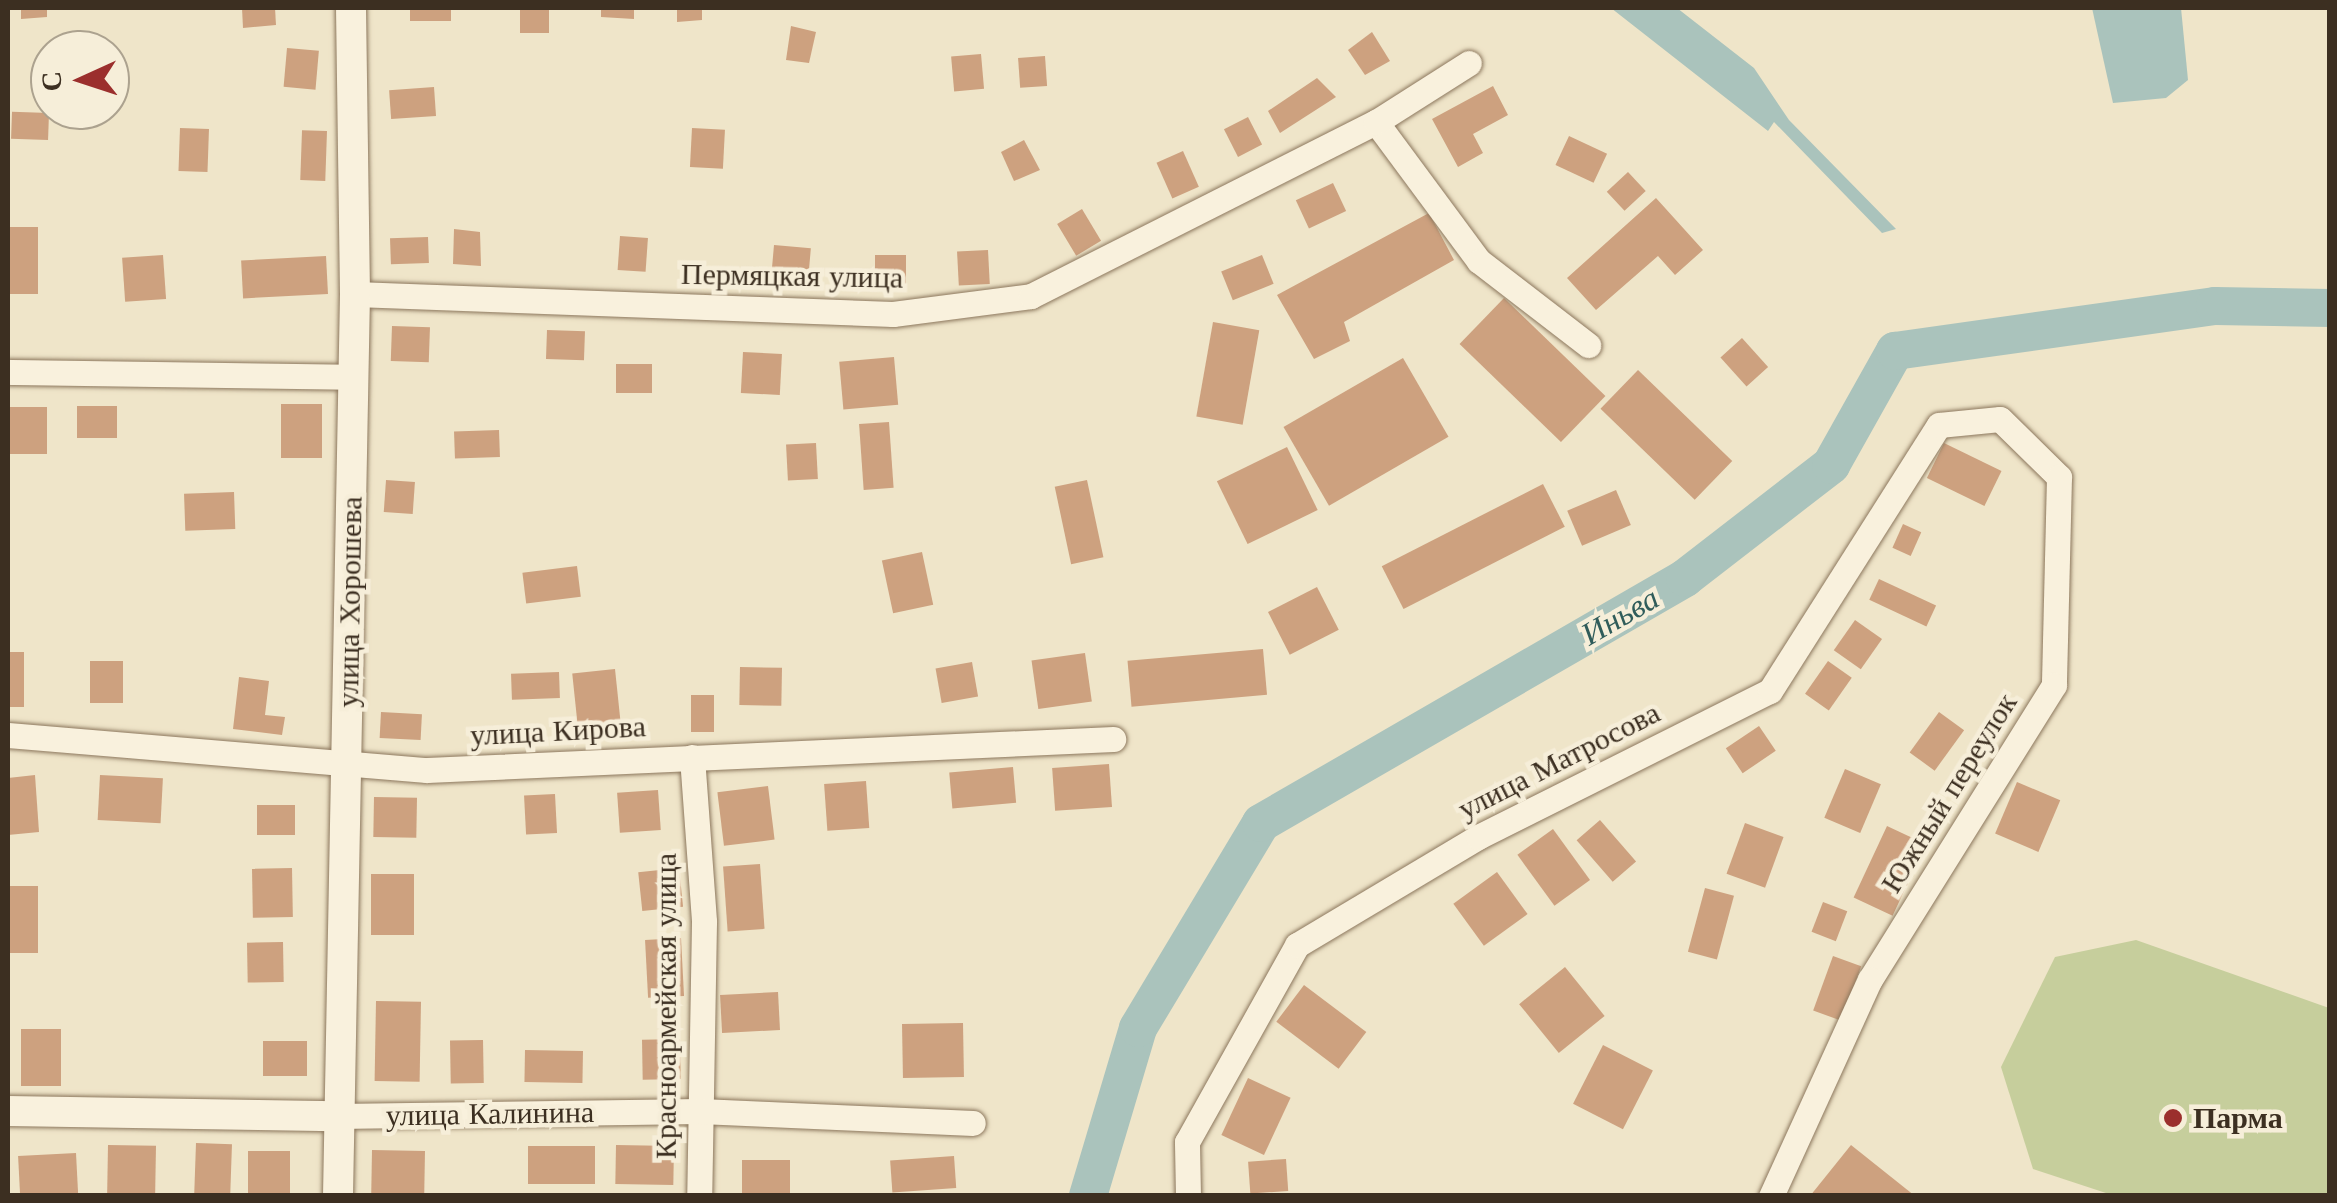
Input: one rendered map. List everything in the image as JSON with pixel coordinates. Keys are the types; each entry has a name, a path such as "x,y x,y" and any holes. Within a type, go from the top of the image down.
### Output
{"street":[{"name":"улица Хорошева","path":"338,1196 336,1116 355,294 350,8"},
{"name":"Пермяцкая улица","path":"355,294 894,314 1030,296 1376,122 1468,62"},
{"path":"1376,122 1479,261 1588,345"},
{"path":"8,372 354,377"},
{"name":"улица Матросова","path":"1188,1196 1187,1142 1297,945 1478,836 1770,691 1939,424 2000,420"},
{"name":"Южный переулок","path":"1770,1196 1870,979 2054,686 2059,477 2000,420"},
{"name":"улица Кирова","path":"8,735 426,770 1113,739"},
{"name":"Красноармейская улица","path":"692,757 704,922 699,1196"},
{"name":"улица Калинина","path":"8,1111 336,1116 700,1111 973,1123"}],"green space":[{"name":"Парма","path":"2136,940 2329,1008 2329,1195 2112,1195 2033,1169 2001,1067 2055,957"}],"water":[{"path":"1611,8 1677,8 1754,68 1789,120 1896,229 1882,233 1774,122 1768,131"},
{"path":"2092,8 2181,8 2188,80 2166,98 2113,103"}],"building":[{"path":"21,8 47,8 47,17 21,19"},
{"path":"242,8 275,8 276,25 243,28"},
{"path":"410,8 451,8 451,21 410,21"},
{"path":"520,8 549,8 549,33 520,33"},
{"path":"601,8 634,8 634,19 601,17"},
{"path":"677,8 702,8 702,20 677,22"},
{"path":"791,26 816,32 809,63 786,60"},
{"path":"1372,32 1390,61 1365,75 1348,50"},
{"path":"287,48 319,51 315,90 284,87"},
{"path":"981,54 984,89 954,91 951,57"},
{"path":"1045,56 1047,86 1020,88 1018,58"},
{"path":"1317,78 1336,97 1280,133 1268,111"},
{"path":"1493,86 1508,115 1473,134 1483,153 1458,167 1432,119"},
{"path":"434,87 436,116 391,119 389,90"},
{"path":"12,112 30,112 30,130 48,130 48,140 11,139"},
{"path":"1248,117 1262,145 1238,157 1224,129"},
{"path":"180,128 209,129 207,172 178,171"},
{"path":"692,128 725,130 723,169 690,167"},
{"path":"302,130 327,131 325,181 300,180"},
{"path":"1569,136 1607,154 1594,183 1555,165"},
{"path":"1024,140 1040,170 1014,181 1001,152"},
{"path":"1183,151 1199,187 1172,198 1157,163"},
{"path":"1628,172 1646,191 1625,211 1607,192"},
{"path":"1333,183 1346,211 1309,228 1296,200"},
{"path":"1656,198 1703,250 1675,275 1658,256 1596,310 1567,278"},
{"path":"1082,209 1101,241 1076,256 1057,224"},
{"path":"1429,213 1454,260 1344,322 1350,341 1314,359 1277,295"},
{"path":"8,227 38,227 38,294 8,294"},
{"path":"454,229 480,232 481,266 453,264"},
{"path":"620,236 648,238 646,272 618,270"},
{"path":"428,237 429,263 391,264 390,238"},
{"path":"774,245 811,248 808,281 771,278"},
{"path":"988,250 990,284 959,286 957,252"},
{"path":"163,255 166,299 125,302 122,258"},
{"path":"875,255 906,255 906,285 875,285"},
{"path":"1262,255 1274,284 1233,300 1221,271"},
{"path":"326,256 328,294 243,298 241,260"},
{"path":"1504,298 1605,396 1561,442 1460,344"},
{"path":"1213,322 1259,330 1243,425 1196,417"},
{"path":"392,326 430,327 429,362 391,361"},
{"path":"547,330 585,331 584,360 546,359"},
{"path":"1742,338 1768,367 1747,386 1720,357"},
{"path":"743,352 782,354 780,395 741,393"},
{"path":"894,357 898,405 843,410 839,362"},
{"path":"1403,358 1448,437 1329,506 1283,427"},
{"path":"616,364 652,364 652,393 616,393"},
{"path":"1638,370 1732,461 1695,500 1600,409"},
{"path":"281,404 322,404 322,458 281,458"},
{"path":"77,406 117,406 117,438 77,438"},
{"path":"9,407 47,407 47,454 9,454"},
{"path":"889,422 894,488 864,490 859,424"},
{"path":"499,430 500,457 455,459 454,432"},
{"path":"816,443 818,479 788,481 786,445"},
{"path":"1944,443 2002,471 1984,506 1927,478"},
{"path":"1287,447 1318,510 1248,544 1217,481"},
{"path":"386,480 415,482 413,514 384,512"},
{"path":"1087,480 1103,557 1071,564 1055,487"},
{"path":"1543,484 1565,527 1404,609 1382,566"},
{"path":"1616,490 1631,525 1582,546 1567,511"},
{"path":"234,492 235,529 185,531 184,494"},
{"path":"1903,524 1921,532 1911,556 1892,548"},
{"path":"922,552 933,605 893,613 882,561"},
{"path":"577,566 581,597 526,603 522,573"},
{"path":"1879,579 1936,606 1926,626 1869,600"},
{"path":"1317,587 1339,630 1290,655 1268,612"},
{"path":"1855,620 1882,639 1861,669 1834,650"},
{"path":"1263,649 1267,695 1132,707 1128,661"},
{"path":"8,652 24,652 24,707 8,707"},
{"path":"1085,653 1092,702 1038,709 1032,661"},
{"path":"90,661 123,661 123,703 90,703"},
{"path":"1828,661 1852,678 1829,710 1805,694"},
{"path":"972,662 978,696 942,703 936,668"},
{"path":"740,667 782,668 781,706 739,705"},
{"path":"615,669 622,735 579,739 572,673"},
{"path":"559,672 560,698 512,700 511,674"},
{"path":"239,677 269,681 265,715 285,717 282,735 233,729"},
{"path":"691,695 714,695 714,732 691,732"},
{"path":"381,712 422,714 421,740 380,738"},
{"path":"1939,712 1964,730 1935,771 1910,752"},
{"path":"1759,726 1776,751 1743,773 1726,748"},
{"path":"1109,764 1112,807 1055,811 1052,768"},
{"path":"1013,767 1016,803 952,808 949,773"},
{"path":"1845,769 1881,784 1860,833 1824,818"},
{"path":"35,775 39,832 8,835 8,778"},
{"path":"100,775 163,778 161,823 98,820"},
{"path":"866,781 869,828 827,831 824,784"},
{"path":"2017,782 2060,800 2038,852 1995,834"},
{"path":"768,786 775,840 724,846 717,792"},
{"path":"658,790 661,830 620,833 617,793"},
{"path":"555,794 557,833 526,835 524,796"},
{"path":"374,797 417,798 416,838 373,837"},
{"path":"257,805 295,805 295,835 257,835"},
{"path":"1600,820 1636,862 1613,882 1577,840"},
{"path":"1745,823 1784,837 1765,888 1727,874"},
{"path":"1887,826 1926,844 1893,916 1854,898"},
{"path":"1553,829 1590,880 1554,906 1517,855"},
{"path":"760,864 765,929 728,931 723,867"},
{"path":"292,868 293,917 253,918 252,869"},
{"path":"679,868 683,907 642,911 638,872"},
{"path":"1497,872 1528,914 1484,946 1453,904"},
{"path":"371,874 414,874 414,935 371,935"},
{"path":"8,886 38,886 38,953 8,953"},
{"path":"1705,888 1734,896 1717,960 1688,952"},
{"path":"1823,902 1847,911 1836,941 1812,932"},
{"path":"681,938 684,996 648,998 645,940"},
{"path":"283,942 284,982 248,983 247,943"},
{"path":"1833,956 1861,966 1841,1021 1813,1011"},
{"path":"1565,967 1605,1016 1559,1053 1519,1004"},
{"path":"1304,985 1366,1032 1339,1069 1276,1022"},
{"path":"778,992 780,1030 722,1033 720,995"},
{"path":"376,1001 421,1002 420,1082 375,1081"},
{"path":"963,1023 964,1077 903,1078 902,1024"},
{"path":"21,1029 61,1029 61,1086 21,1086"},
{"path":"680,1039 681,1079 643,1080 642,1040"},
{"path":"483,1040 484,1083 451,1084 450,1041"},
{"path":"263,1041 307,1041 307,1076 263,1076"},
{"path":"1603,1045 1653,1070 1623,1129 1573,1104"},
{"path":"525,1050 583,1051 582,1083 524,1082"},
{"path":"1248,1078 1291,1098 1264,1155 1221,1135"},
{"path":"196,1143 232,1144 230,1195 194,1194"},
{"path":"108,1145 156,1146 155,1196 107,1196"},
{"path":"616,1145 674,1146 673,1185 615,1184"},
{"path":"1851,1145 1915,1196 1810,1196"},
{"path":"528,1146 595,1146 595,1184 528,1184"},
{"path":"372,1150 425,1151 424,1196 371,1196"},
{"path":"248,1151 290,1151 290,1196 248,1196"},
{"path":"76,1153 78,1195 20,1196 18,1156"},
{"path":"954,1156 956,1188 892,1192 890,1160"},
{"path":"1286,1159 1288,1191 1250,1194 1248,1162"},
{"path":"742,1160 790,1160 790,1196 742,1196"}],"waterway":[{"name":"Иньва","path":"1088,1196 1138,1028 1261,823 1685,578 1831,465 1895,351 2215,306 2330,308"}],"place":[{"name":"Парма","path":"2173,1118"}]}
